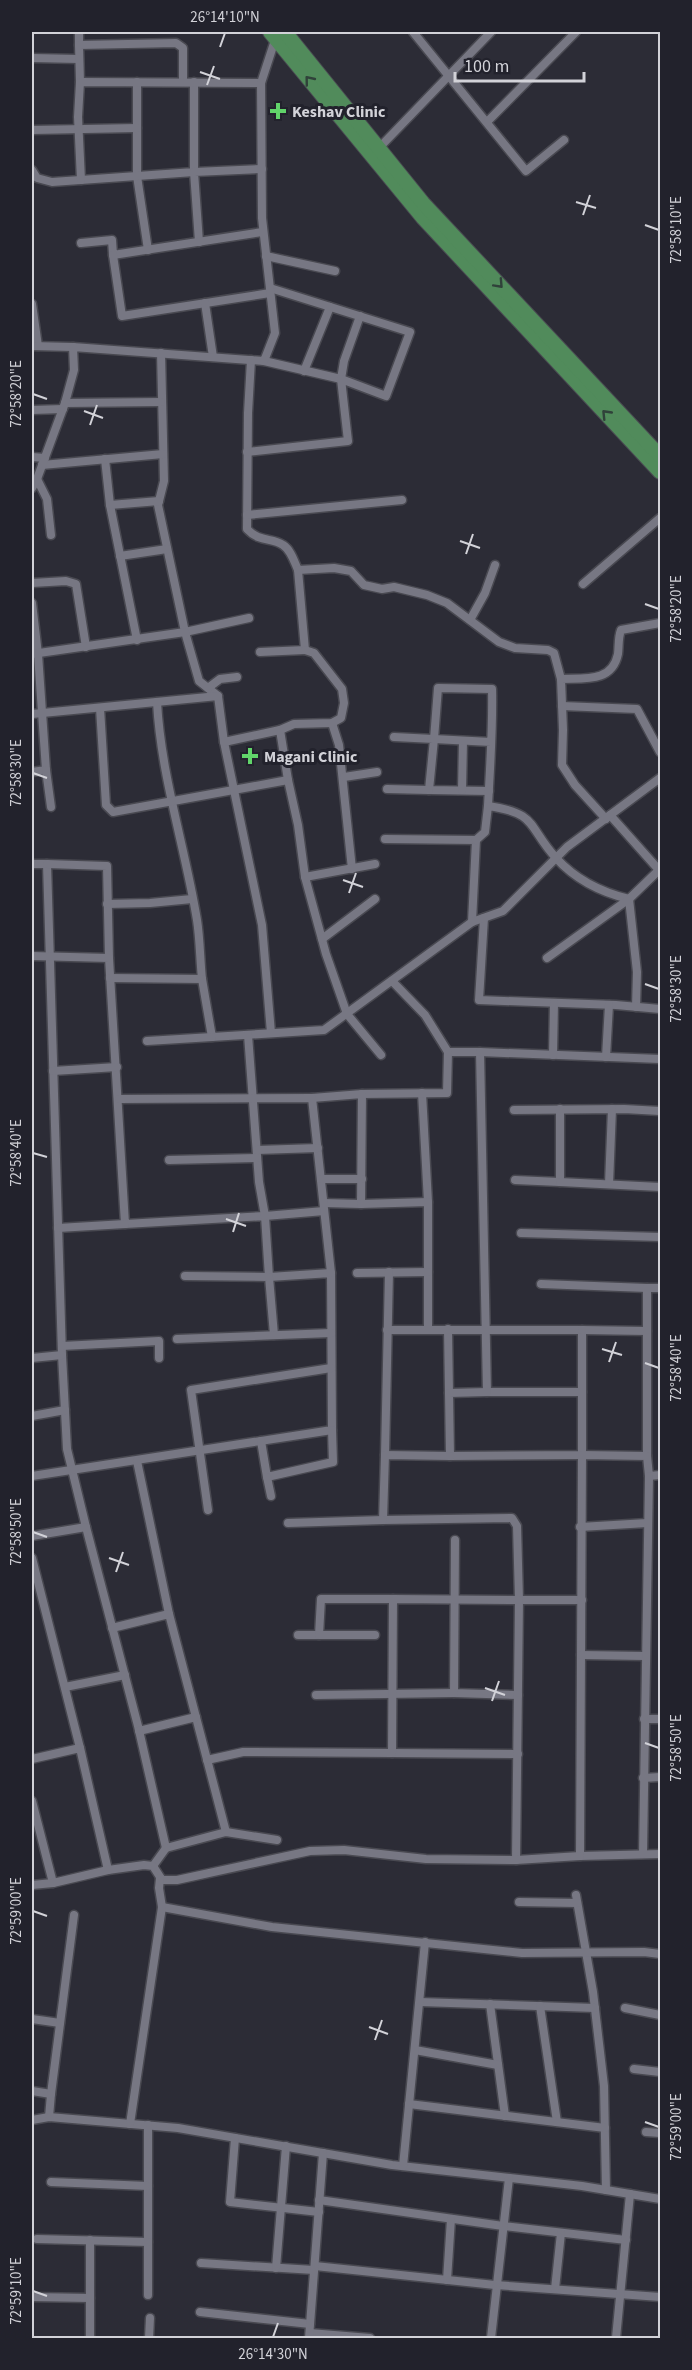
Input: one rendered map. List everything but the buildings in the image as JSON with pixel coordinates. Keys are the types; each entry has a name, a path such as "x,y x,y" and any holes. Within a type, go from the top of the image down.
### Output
{"main road":[{"path":"277,33 439,219 660,456"},
{"path":"277,33 423,218 660,471"}],"street":[{"path":"79,32 78,129 81,180"},
{"path":"413,32 526,171 564,140"},
{"path":"378,149 491,32"},
{"path":"487,122 576,32"},
{"path":"264,361 275,333 262,232 261,82 277,33"},
{"path":"79,45 179,44 183,48 183,82"},
{"path":"32,58 79,59"},
{"path":"80,82 261,82"},
{"path":"137,82 137,176 147,250"},
{"path":"194,82 194,172 198,242"},
{"path":"32,130 137,128"},
{"path":"32,170 38,178 52,182 262,169"},
{"path":"113,255 262,232"},
{"path":"32,304 35,346 73,346 264,361 341,379 386,396 410,332 270,290 122,316 112,240 81,243"},
{"path":"266,256 335,271"},
{"path":"205,303 213,357"},
{"path":"304,371 330,307"},
{"path":"247,452 348,441 341,379 344,361 360,316"},
{"path":"32,488 64,406 74,370 73,346"},
{"path":"160,353 164,481 158,505 185,632 199,681 218,696 224,742 262,925 271,1033"},
{"path":"251,360 247,452 247,529 254,536 282,543 292,555 298,570 305,650"},
{"path":"32,410 64,406 161,402"},
{"path":"32,457 44,462 163,454"},
{"path":"105,459 110,505 137,640"},
{"path":"37,479 47,499 51,535"},
{"path":"247,515 402,500"},
{"path":"110,505 159,501"},
{"path":"583,585 660,518"},
{"path":"120,556 167,549"},
{"path":"470,620 485,593 495,564"},
{"path":"298,570 334,568 351,571 364,585 382,589 394,587 427,595 447,603 499,642 515,648 548,650 554,653 561,678 562,765 575,785 660,871 629,899 547,958"},
{"path":"32,583 66,581 76,584 86,647"},
{"path":"32,603 51,807"},
{"path":"35,654 185,632 249,618"},
{"path":"561,678 594,678 608,674 618,654 621,630 660,623"},
{"path":"224,742 280,730 294,724 332,723 341,718 344,703 342,689 314,653 305,650 260,652"},
{"path":"208,688 220,679 237,676"},
{"path":"429,789 438,688 492,689 488,806 484,832 476,840 472,922"},
{"path":"32,714 218,696"},
{"path":"157,702 158,727 197,921 202,979 212,1037"},
{"path":"562,706 637,709 660,752"},
{"path":"100,708 106,805 113,812 288,780"},
{"path":"332,723 339,745 344,777 352,869"},
{"path":"280,730 298,825 305,877 322,939 347,1014 381,1055"},
{"path":"394,737 491,742"},
{"path":"462,790 463,741"},
{"path":"32,772 46,770"},
{"path":"344,777 377,772"},
{"path":"147,1041 324,1030 472,922 503,911 567,847 660,778"},
{"path":"387,789 489,791"},
{"path":"488,806 521,813 556,858 589,886 629,899"},
{"path":"385,839 476,840"},
{"path":"32,864 107,866 109,958 119,1099 124,1224"},
{"path":"46,864 67,1449 139,1731 166,1848"},
{"path":"305,877 375,864"},
{"path":"107,904 150,903 192,898"},
{"path":"322,939 375,899"},
{"path":"629,899 637,972 636,1007"},
{"path":"484,918 479,1000 660,1009"},
{"path":"32,956 109,958"},
{"path":"110,978 202,979"},
{"path":"119,1099 312,1098 362,1094 447,1093 448,1052 425,1015 392,981"},
{"path":"553,1055 554,1002"},
{"path":"606,1057 609,1005"},
{"path":"248,1035 274,1335"},
{"path":"448,1052 660,1059"},
{"path":"480,1052 487,1392"},
{"path":"53,1071 117,1067"},
{"path":"361,1204 362,1094"},
{"path":"422,1094 428,1202 428,1329"},
{"path":"267,1477 333,1462 331,1273 312,1098"},
{"path":"560,1109 560,1182"},
{"path":"609,1184 612,1109"},
{"path":"514,1110 660,1111"},
{"path":"169,1160 318,1148"},
{"path":"321,1179 362,1179"},
{"path":"515,1180 660,1187"},
{"path":"58,1228 265,1216 361,1204 428,1202"},
{"path":"521,1233 660,1237"},
{"path":"383,1520 389,1272"},
{"path":"357,1273 428,1272"},
{"path":"185,1276 269,1277 331,1273"},
{"path":"542,1284 660,1288"},
{"path":"643,1854 648,1476 647,1288"},
{"path":"448,1329 450,1456"},
{"path":"387,1330 647,1331"},
{"path":"580,1856 582,1330"},
{"path":"177,1339 331,1333"},
{"path":"32,1359 62,1350 159,1341 159,1358"},
{"path":"208,1510 191,1390 331,1368"},
{"path":"449,1393 582,1392"},
{"path":"32,1416 65,1410"},
{"path":"32,1476 332,1430"},
{"path":"261,1441 271,1496"},
{"path":"385,1455 647,1456"},
{"path":"136,1461 169,1614 226,1832"},
{"path":"648,1476 660,1475"},
{"path":"288,1522 512,1518 517,1526 519,1600 516,1860"},
{"path":"580,1527 647,1523"},
{"path":"32,1536 86,1527"},
{"path":"454,1693 455,1540"},
{"path":"32,1558 108,1870"},
{"path":"319,1635 321,1599 582,1600"},
{"path":"392,1753 393,1599"},
{"path":"112,1628 169,1614"},
{"path":"298,1635 375,1635"},
{"path":"581,1655 645,1656"},
{"path":"65,1687 125,1675"},
{"path":"316,1695 454,1693 518,1695"},
{"path":"139,1731 196,1717"},
{"path":"644,1719 660,1719"},
{"path":"32,1759 80,1748"},
{"path":"207,1760 243,1752 518,1754"},
{"path":"643,1778 660,1777"},
{"path":"32,1801 53,1883"},
{"path":"153,1866 166,1848 226,1832 277,1840"},
{"path":"153,1866 164,1881 310,1851 344,1850 426,1859 516,1860 660,1854"},
{"path":"32,1885 53,1883 108,1870 153,1866"},
{"path":"130,2124 161,1904 160,1878"},
{"path":"519,1902 577,1899 595,2008 604,2086 606,2190"},
{"path":"161,1904 272,1927 522,1953 660,1954"},
{"path":"49,2117 74,1915"},
{"path":"403,2166 425,1942"},
{"path":"420,2002 595,2008"},
{"path":"490,2004 505,2116"},
{"path":"540,2006 557,2122"},
{"path":"625,2008 660,2015"},
{"path":"32,2019 60,2023"},
{"path":"415,2049 498,2065"},
{"path":"634,2069 660,2073"},
{"path":"32,2091 51,2094"},
{"path":"409,2104 605,2128"},
{"path":"32,2120 49,2117 148,2126 403,2166 606,2190 660,2199"},
{"path":"148,2126 148,2295"},
{"path":"646,2132 660,2133"},
{"path":"236,2138 230,2202 319,2212"},
{"path":"276,2268 286,2146"},
{"path":"310,2332 323,2153"},
{"path":"491,2338 495,2285 509,2178"},
{"path":"51,2182 148,2186"},
{"path":"616,2338 630,2194"},
{"path":"320,2200 503,2226 626,2240"},
{"path":"447,2280 451,2218"},
{"path":"555,2289 561,2233"},
{"path":"37,2239 148,2242"},
{"path":"90,2240 90,2338"},
{"path":"201,2263 314,2268 495,2285 660,2297"},
{"path":"32,2297 90,2298"},
{"path":"200,2312 310,2332 369,2338"},
{"path":"149,2338 150,2318"}],"place":[{"name":"Keshav Clinic","path":"278,111"},
{"name":"Magani Clinic","path":"250,756"}]}
